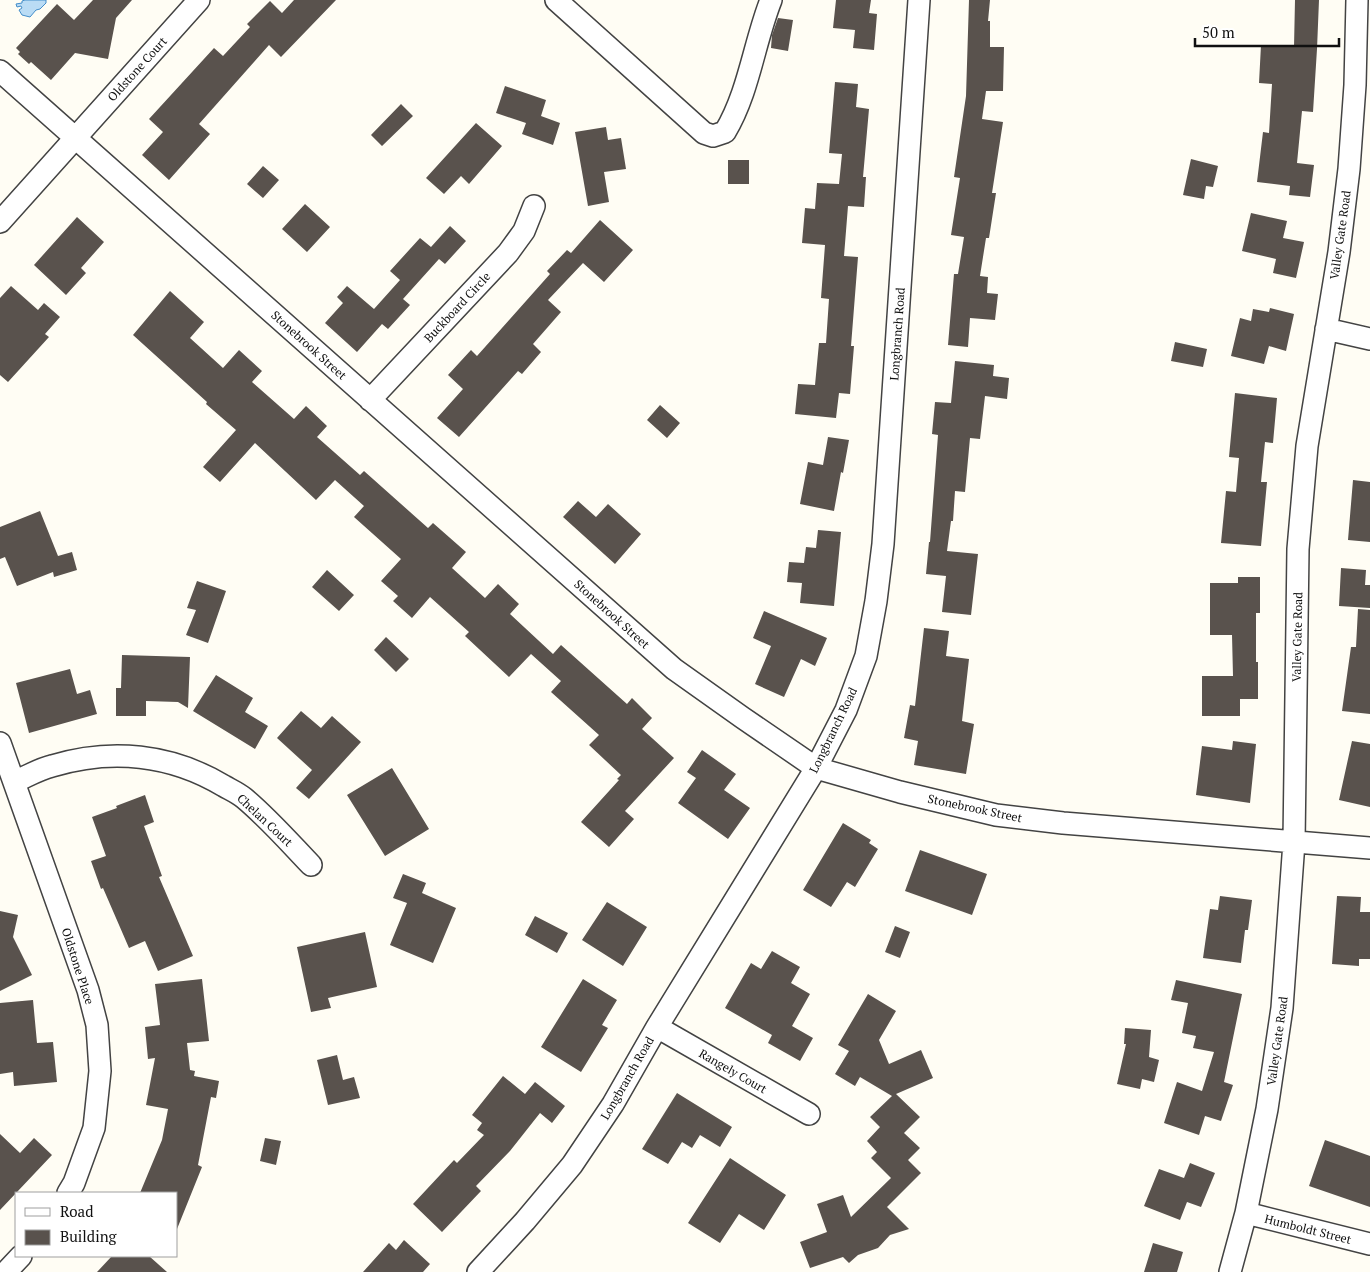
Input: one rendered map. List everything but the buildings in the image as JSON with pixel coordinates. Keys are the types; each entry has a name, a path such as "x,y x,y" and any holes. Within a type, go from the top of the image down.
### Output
{"street":[{"name":"Oldstone Court","path":"76,138 198,0"},
{"path":"556,0 704,133 713,136 726,132 731,122 770,0"},
{"name":"Longbranch Road","path":"478,1272 526,1221 572,1165 614,1104 657,1027 816,768 846,710 866,656 876,601 883,544 919,0"},
{"name":"Valley Gate Road","path":"1230,1272 1246,1213 1267,1109 1282,1008 1294,842 1298,549 1307,446 1339,252 1349,169 1355,85 1357,0"},
{"name":"Stonebrook Street","path":"0,71 674,670 816,768 900,792 996,815 1064,823 1370,848"},
{"path":"0,222 76,138"},
{"name":"Buckboard Circle","path":"370,400 508,253 524,231 534,206"},
{"path":"1326,329 1370,339"},
{"name":"Oldstone Place","path":"0,743 88,990 97,1025 100,1070 94,1128 74,1183 69,1192"},
{"name":"Chelan Court","path":"14,782 51,766 90,757 130,755 170,762 208,776 242,797 272,824 311,865"},
{"name":"Rangely Court","path":"657,1027 809,1114"},
{"name":"Humboldt Street","path":"1246,1213 1370,1244"}],"water":[{"path":"25,0 46,0 46,3 30,17 22,15 19,10 22,8 21,6 17,7 16,4 22,3"}]}
